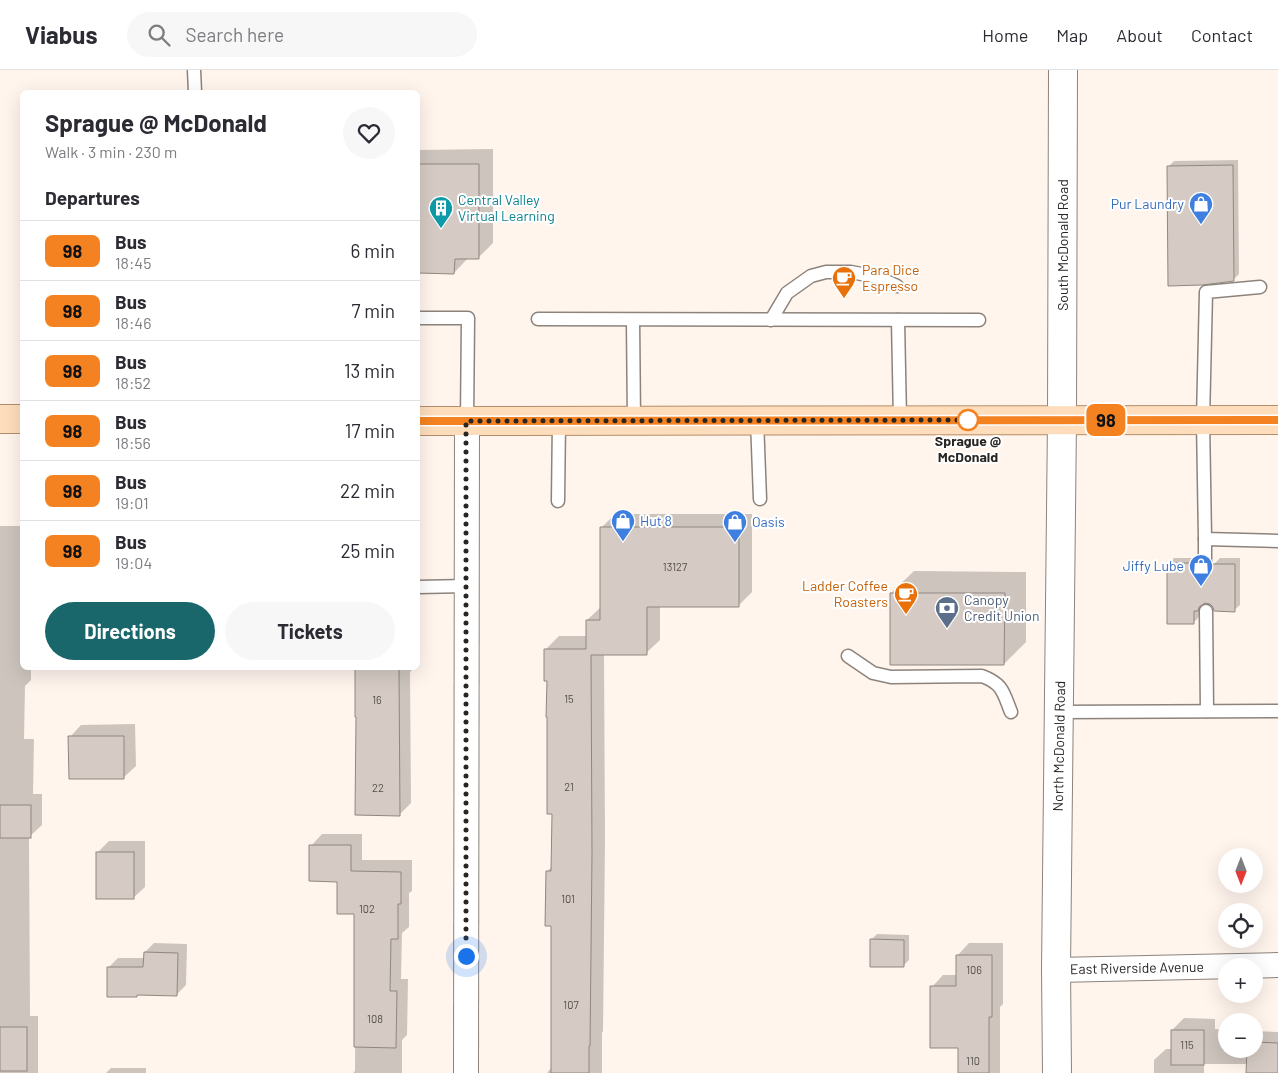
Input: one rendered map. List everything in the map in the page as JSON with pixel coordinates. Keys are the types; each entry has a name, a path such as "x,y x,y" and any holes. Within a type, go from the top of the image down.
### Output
{"main road":[{"path":"0,419 20,419"},
{"path":"420,421 1278,420"}],"street":[{"name":"South McDonald Road","path":"1062,420 1063,70"},
{"name":"North McDonald Road","path":"1057,1073 1056,970 1062,420"},
{"path":"466,421 466,1073"},
{"name":"East Riverside Avenue","path":"1056,970 1278,965"}],"lane":[{"path":"194,70 195,90"},
{"path":"771,320 787,293 811,276 826,272 851,272 877,277 897,286"},
{"path":"1205,564 1202,420 1206,292 1260,287"},
{"path":"420,318 468,318 466,421"},
{"path":"538,319 979,320"},
{"path":"633,320 634,421"},
{"path":"898,320 900,420"},
{"path":"758,420 760,499"},
{"path":"558,421 558,501"},
{"path":"1205,539 1278,541"},
{"path":"420,587 466,586"},
{"path":"1206,611 1207,711"},
{"path":"848,656 873,673 891,677 982,676 992,679 1001,687 1012,712"},
{"path":"1059,712 1278,711"}],"building":[{"name":"Central Valley Virtual Learning","path":"420,164 479,164 479,259 455,259 454,274 420,273"},
{"name":"Pur Laundry","path":"1233,165 1234,281 1202,285 1168,286 1167,166"},
{"path":"600,527 739,527 739,607 647,607 647,655 591,655 592,854 589,1073 551,1073 551,926 545,926 546,871 551,871 552,814 547,814 547,681 544,681 544,649 586,649 586,620 600,620"},
{"name":"Jiffy Lube","path":"1167,563 1197,563 1198,568 1205,572 1212,568 1213,564 1235,564 1235,612 1214,611 1210,604 1205,603 1199,607 1198,611 1194,611 1194,624 1167,624"},
{"name":"Canopy Credit Union","path":"890,593 1005,593 1004,665 890,665"},
{"path":"355,670 399,670 400,816 355,815"},
{"path":"68,736 124,736 124,779 69,779"},
{"path":"0,805 31,805 31,838 0,838"},
{"path":"309,845 351,845 351,871 401,872 401,904 398,904 398,939 391,939 390,991 397,991 396,1048 354,1047 354,914 337,914 337,882 309,881"},
{"path":"96,852 134,852 134,899 96,899"},
{"path":"870,939 904,940 904,967 870,967"},
{"path":"144,952 178,953 177,996 137,995 137,997 107,997 107,967 143,967"},
{"path":"956,955 992,955 992,1017 989,1017 989,1073 958,1073 958,1048 930,1048 930,986 956,986"},
{"path":"0,1027 27,1027 27,1071 0,1071"},
{"path":"1171,1030 1204,1030 1204,1065 1171,1065"},
{"path":"1263,1042 1278,1043 1278,1073 1246,1073 1247,1058 1263,1058"}],"bus line":[{"name":"98","path":"420,421 1278,420"}],"place":[{"name":"Pur Laundry","path":"1201,225"},
{"name":"Central Valley Virtual Learning","path":"441,229"},
{"name":"Para Dice Espresso","path":"844,299"},
{"name":"Sprague @ McDonald","path":"968,420"},
{"name":"Hut 8","path":"623,542"},
{"name":"Oasis","path":"735,543"},
{"name":"Jiffy Lube","path":"1201,587"},
{"name":"Ladder Coffee Roasters","path":"906,615"},
{"name":"Canopy Credit Union","path":"947,629"}],"route":[{"path":"466,956 466,421 968,420"}]}
